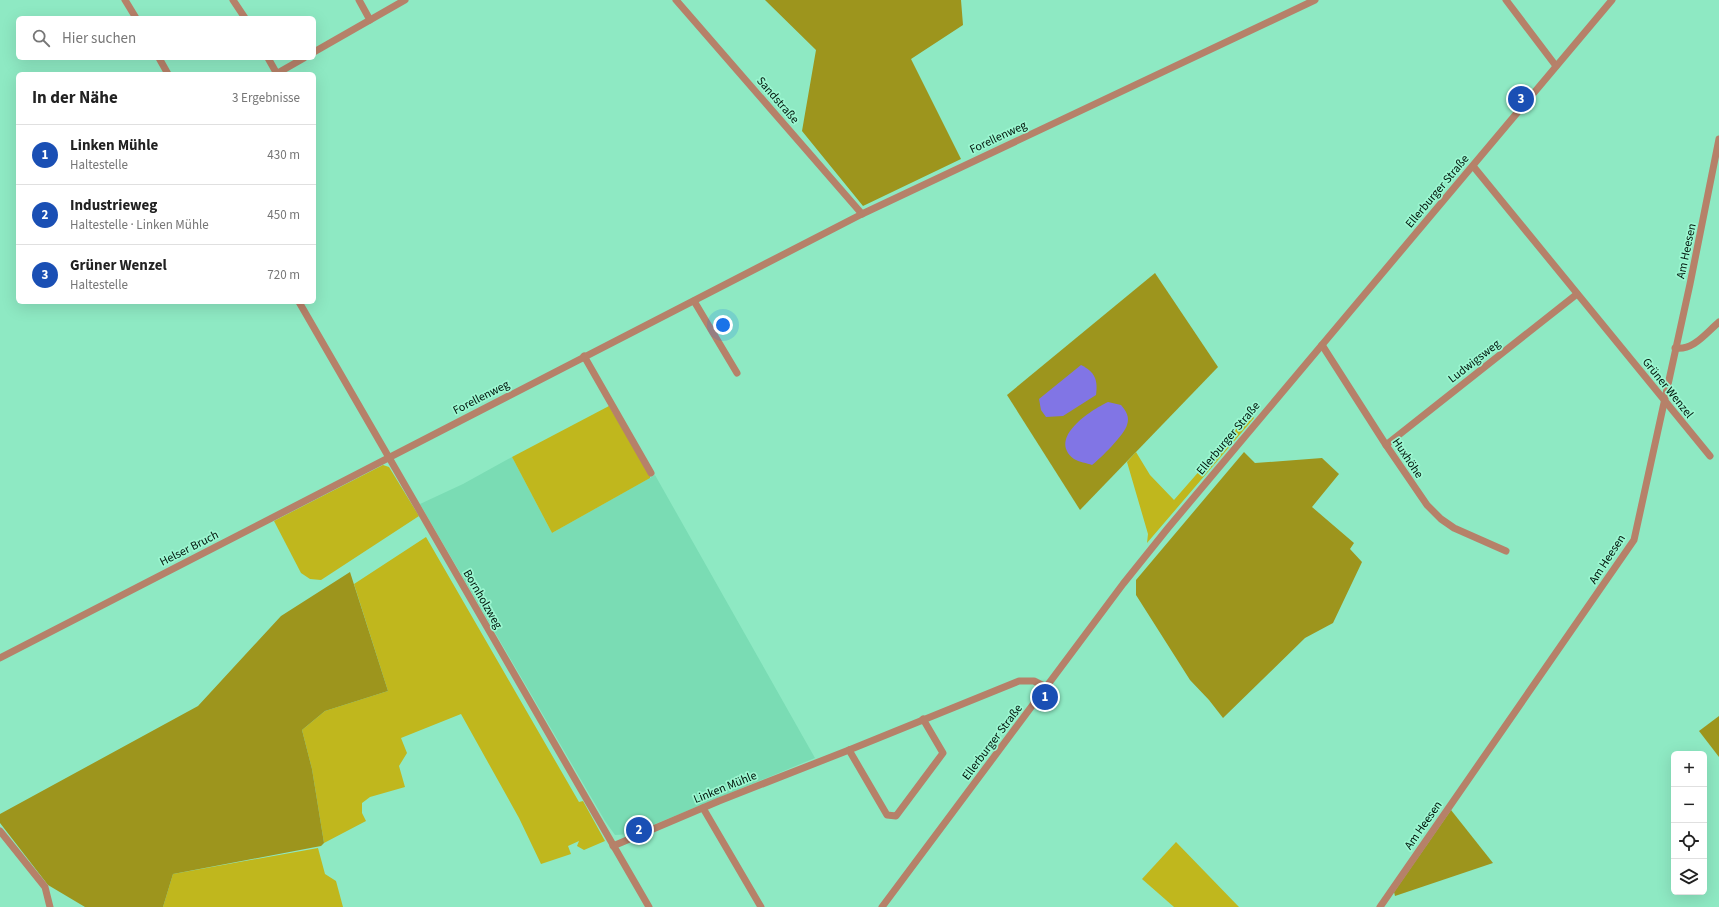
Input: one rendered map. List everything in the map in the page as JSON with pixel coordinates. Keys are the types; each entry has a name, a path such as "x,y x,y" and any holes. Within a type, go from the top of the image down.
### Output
{"street":[{"path":"125,0 135,16"},
{"path":"233,0 243,16"},
{"path":"359,0 370,20"},
{"path":"316,51 405,0"},
{"name":"Sandstraße","path":"676,0 862,214"},
{"name":"Forellenweg","path":"388,457 862,214 1315,0"},
{"path":"1506,0 1556,66"},
{"name":"Ellerburger Straße","path":"882,907 1123,584 1168,528 1612,0"},
{"path":"160,60 167,72"},
{"path":"269,60 275,72"},
{"path":"280,72 300,60"},
{"name":"Am Heesen","path":"1380,907 1629,548 1637,530 1719,139"},
{"name":"Grüner Wenzel","path":"1473,166 1710,456"},
{"name":"Ludwigsweg","path":"1386,445 1577,294"},
{"path":"694,301 736,373"},
{"name":"Bornholzweg","path":"299,304 649,907"},
{"path":"1676,348 1682,349 1691,346 1719,322"},
{"name":"Huxhöhe","path":"1322,345 1386,445 1427,504 1441,519 1454,528 1506,551"},
{"path":"584,356 651,473"},
{"name":"Helser Bruch","path":"0,658 388,457"},
{"name":"Linken Mühle","path":"613,846 703,808 1019,681 1034,681 1046,687"},
{"path":"849,750 887,815 896,816 943,753 923,719"},
{"path":"703,808 762,907"},
{"path":"0,831 45,887 50,907"}],"shaded area":[{"path":"765,0 961,0 963,25 911,59 961,159 863,206 802,131 816,50"},
{"path":"1155,273 1218,367 1080,510 1007,395"},
{"path":"1081,365 1090,371 1096,381 1096,395 1063,416 1046,417 1041,410 1039,399"},
{"path":"1108,402 1121,405 1127,414 1128,419 1125,429 1112,446 1092,465 1074,459 1067,451 1066,442 1068,434 1083,418"},
{"path":"609,406 650,475 650,478 552,533 512,457"},
{"path":"1250,413 1254,418 1147,543 1148,534 1127,462 1136,452 1150,475 1174,500"},
{"path":"1244,452 1255,463 1322,458 1339,474 1312,507 1354,543 1350,549 1362,562 1333,623 1305,638 1223,718 1209,700 1190,680 1136,595 1136,580"},
{"path":"512,457 552,533 655,475 815,758 631,834 615,835 605,821 420,504 463,484"},
{"path":"383,465 389,467 419,516 321,580 310,579 301,573 274,521"},
{"path":"426,537 579,802 583,801 605,841 584,850 577,846 579,841 568,846 571,854 541,864 519,818 461,714 401,738 407,753 399,766 405,787 370,797 362,803 362,813 366,821 324,843 312,769 302,730 325,711 388,691 354,584"},
{"path":"350,572 388,691 325,711 302,730 312,769 324,843 321,846 173,874 163,907 85,907 48,885 0,823 0,814 198,706 281,616"},
{"path":"1719,716 1719,757 1699,731"},
{"path":"1451,810 1493,863 1395,896 1394,892"},
{"path":"1176,842 1239,907 1174,907 1142,879"},
{"path":"318,848 325,874 336,881 343,907 163,907 173,874"}],"place":[{"name":"Grüner Wenzel","path":"1521,99"},
{"name":"Linken Mühle","path":"1045,697"},
{"name":"Industrieweg","path":"639,830"}]}
